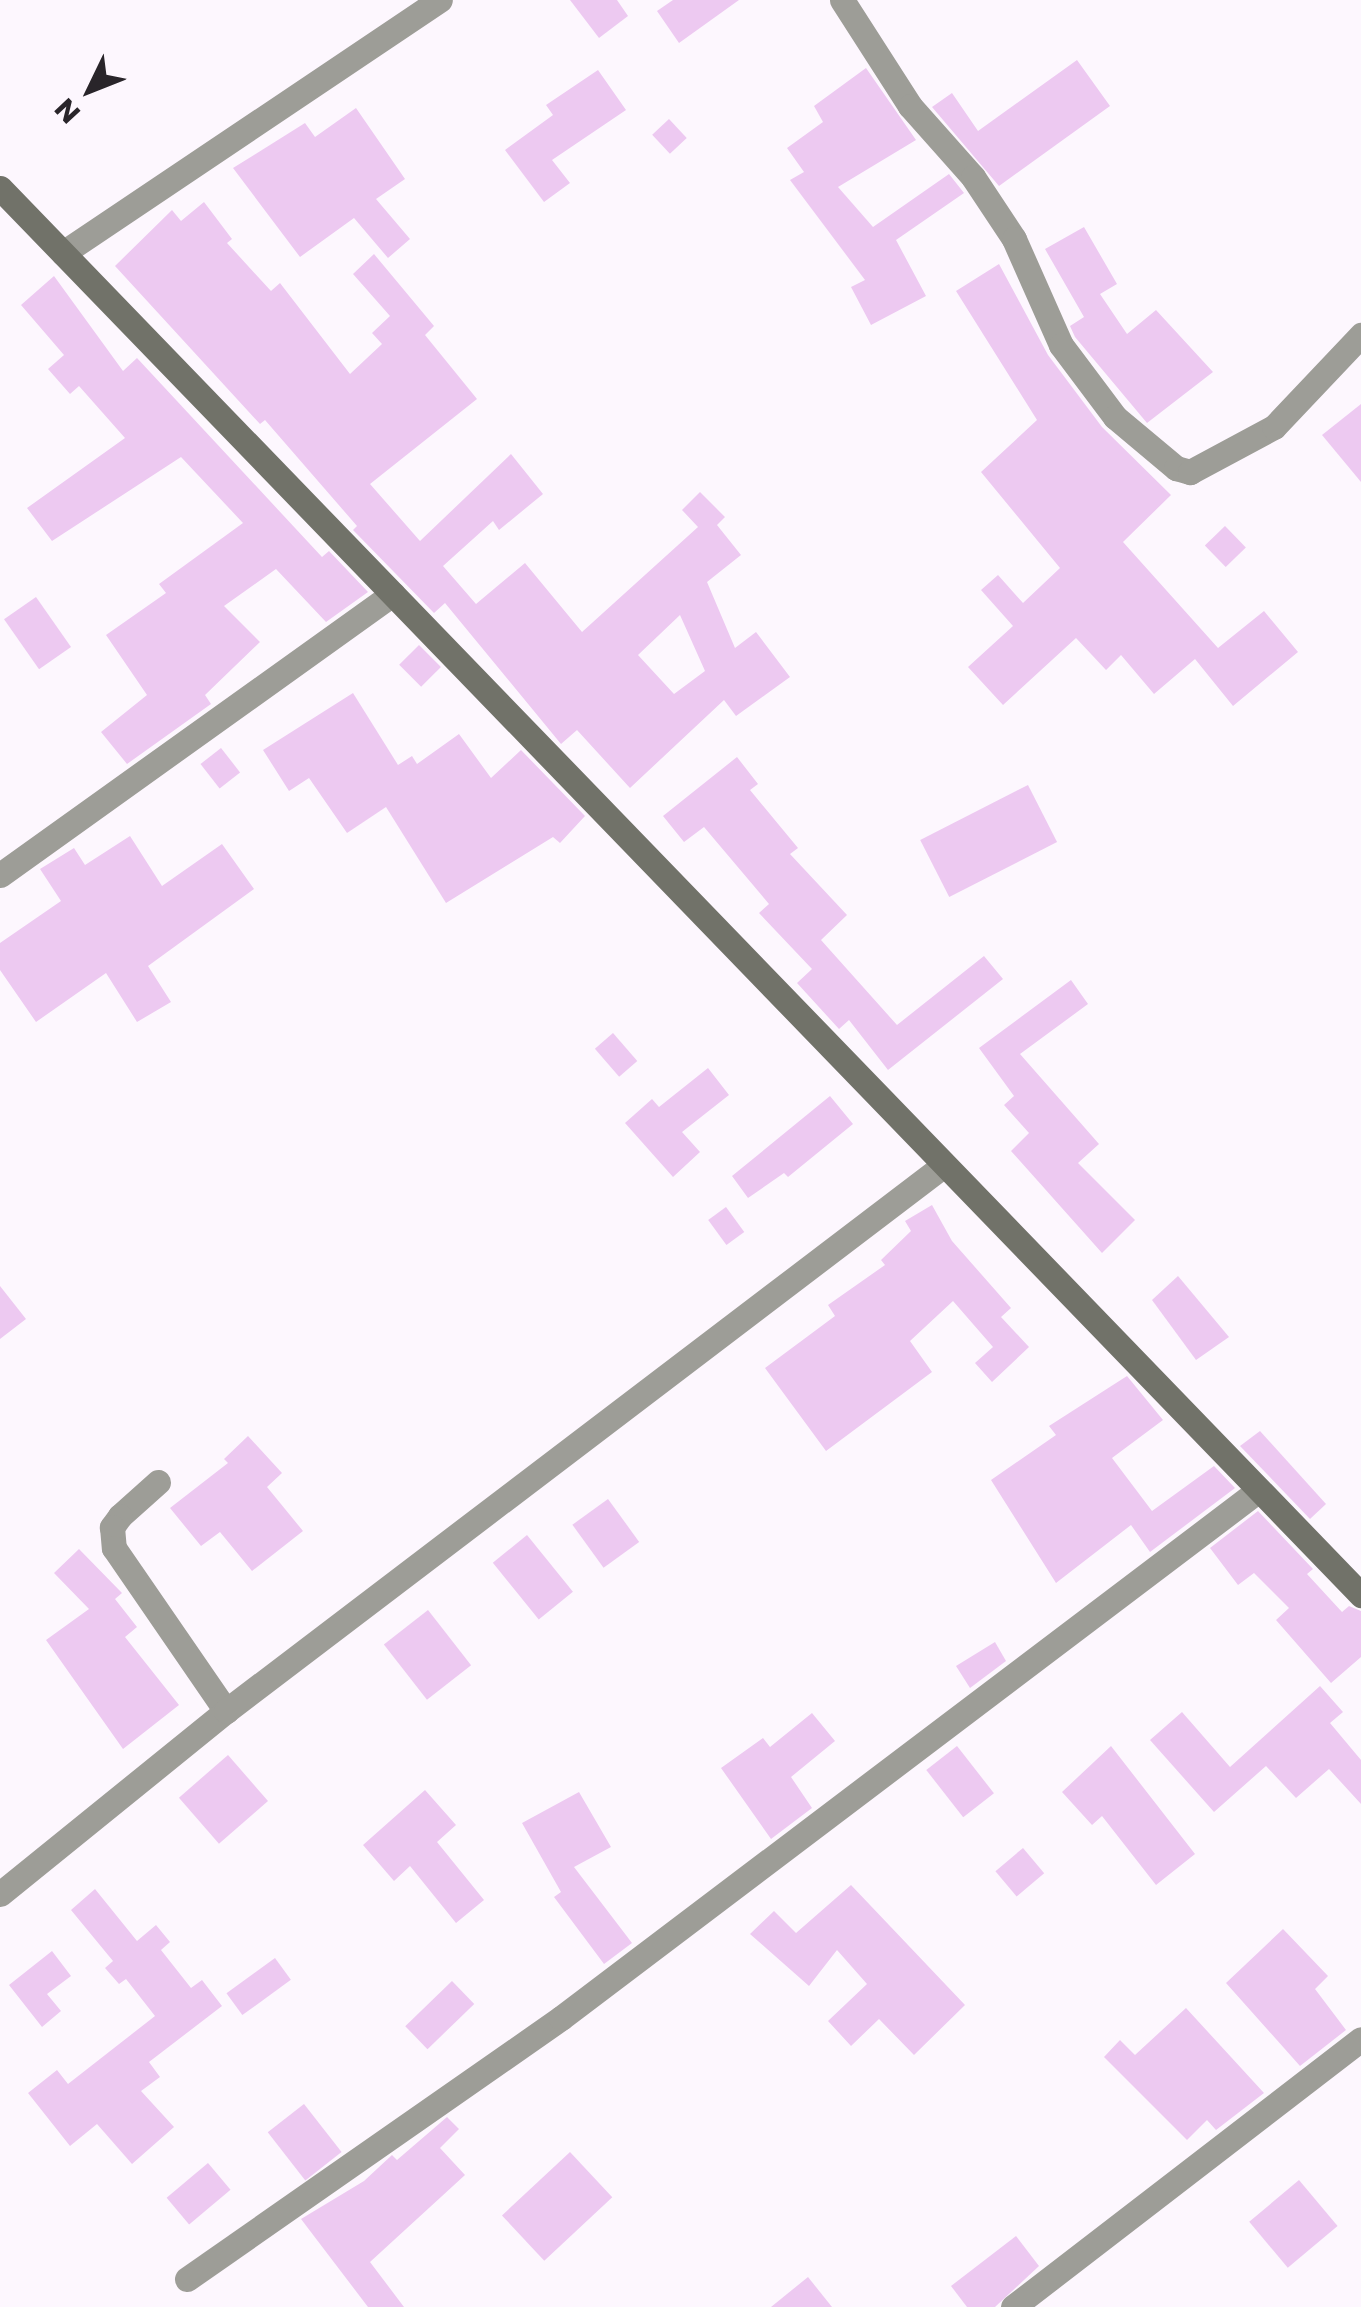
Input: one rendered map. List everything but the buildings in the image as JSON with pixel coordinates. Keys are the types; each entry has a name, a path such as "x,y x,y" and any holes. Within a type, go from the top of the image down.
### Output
{"main road":[{"path":"0,188 1361,1594"}],"street":[{"path":"63,253 440,0"},
{"path":"842,0 910,106 973,177 1014,239 1061,345 1115,418 1176,468 1190,472 1274,427 1361,335"},
{"path":"0,874 393,594"},
{"path":"0,1894 226,1711 944,1165"},
{"path":"158,1482 112,1527 114,1548 226,1711"},
{"path":"187,2279 561,2018 1258,1490"},
{"path":"1013,2307 1361,2039"}]}
